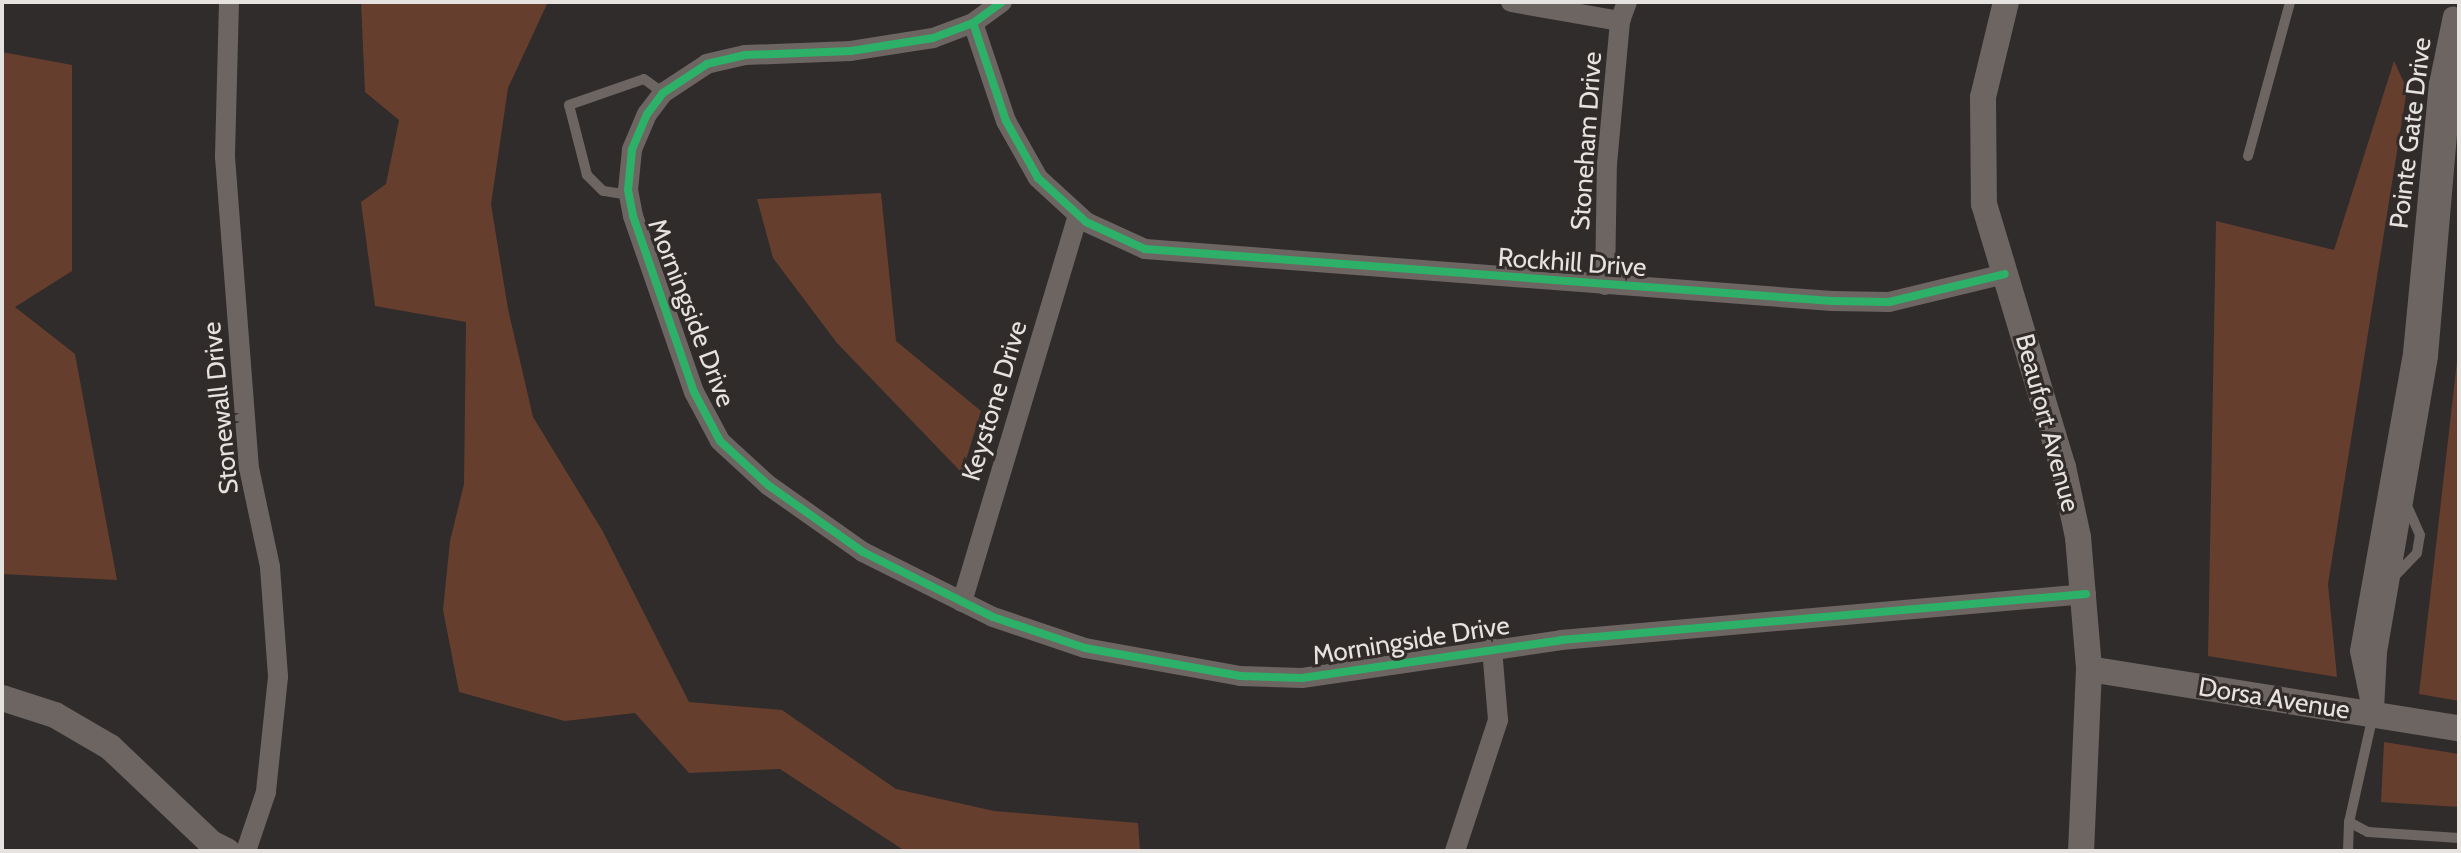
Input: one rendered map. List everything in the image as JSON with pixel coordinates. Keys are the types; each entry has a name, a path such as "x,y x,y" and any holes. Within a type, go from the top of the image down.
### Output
{"street":[{"name":"Stonewall Drive","path":"229,2 225,157 249,468 270,567 278,677 266,792 246,851"},
{"name":"Morningside Drive","path":"1002,2 973,23 933,38 851,51 732,57 695,70 663,93 635,138 629,195 694,392 720,441 768,485 863,552 962,602 1085,648 1240,676 1302,678 1383,670 1492,648 2086,594"},
{"path":"1511,2 1624,11"},
{"name":"Beaufort Avenue","path":"2006,2 1985,84 1980,149 1984,204 2063,467 2086,594 2089,669 2081,851"},
{"name":"Pointe Gate Drive","path":"2373,714 2389,582 2428,356 2455,82 2452,9"},
{"name":"Pointe Gate Drive","path":"2373,714 2360,651 2413,353 2439,84 2452,9"},
{"name":"Stoneham Drive","path":"1605,285 1607,164 1624,11"},
{"name":"Rockhill Drive","path":"973,23 1015,141 1038,178 1078,216 1124,242 1166,253 1889,302 2005,274"},
{"name":"Keystone Drive","path":"962,602 1078,216"},
{"path":"1455,851 1498,720 1492,648"},
{"name":"Dorsa Avenue","path":"2089,669 2459,728"},
{"path":"2,698 55,715 110,747 211,843 227,851"}],"lane":[{"path":"2248,156 2290,2"},
{"path":"629,195 603,191 587,175 569,105 644,79 663,93"},
{"path":"2348,851 2349,822 2373,714"},
{"path":"2349,822 2368,832 2459,838"}],"shaded area":[{"path":"361,2 548,2 508,88 491,204 508,309 533,417 602,530 689,702 782,710 896,789 994,811 1138,823 1140,851 905,851 780,769 689,773 635,713 565,721 459,692 443,610 450,541 464,484 466,322 375,306 361,202 386,184 399,120 365,92"},
{"path":"2,52 72,65 72,271 15,307 75,354 117,580 2,574"},
{"path":"2394,61 2407,89 2328,584 2337,677 2208,656 2216,221 2334,250"},
{"path":"881,193 896,341 981,411 962,473 837,343 773,258 757,199"},
{"path":"2459,344 2459,701 2419,694"},
{"path":"2384,742 2459,754 2459,807 2381,802"}],"cycle path":[{"path":"1002,2 973,23 933,38 851,51 745,55 707,64 663,93 647,114 632,150 628,190 633,216 694,392 720,441 768,485 863,552 993,617 1085,648 1240,676 1302,678 1561,640 2086,594"},
{"path":"973,23 1006,121 1038,178 1086,222 1145,249 1832,301 1889,302 2005,274"}]}
